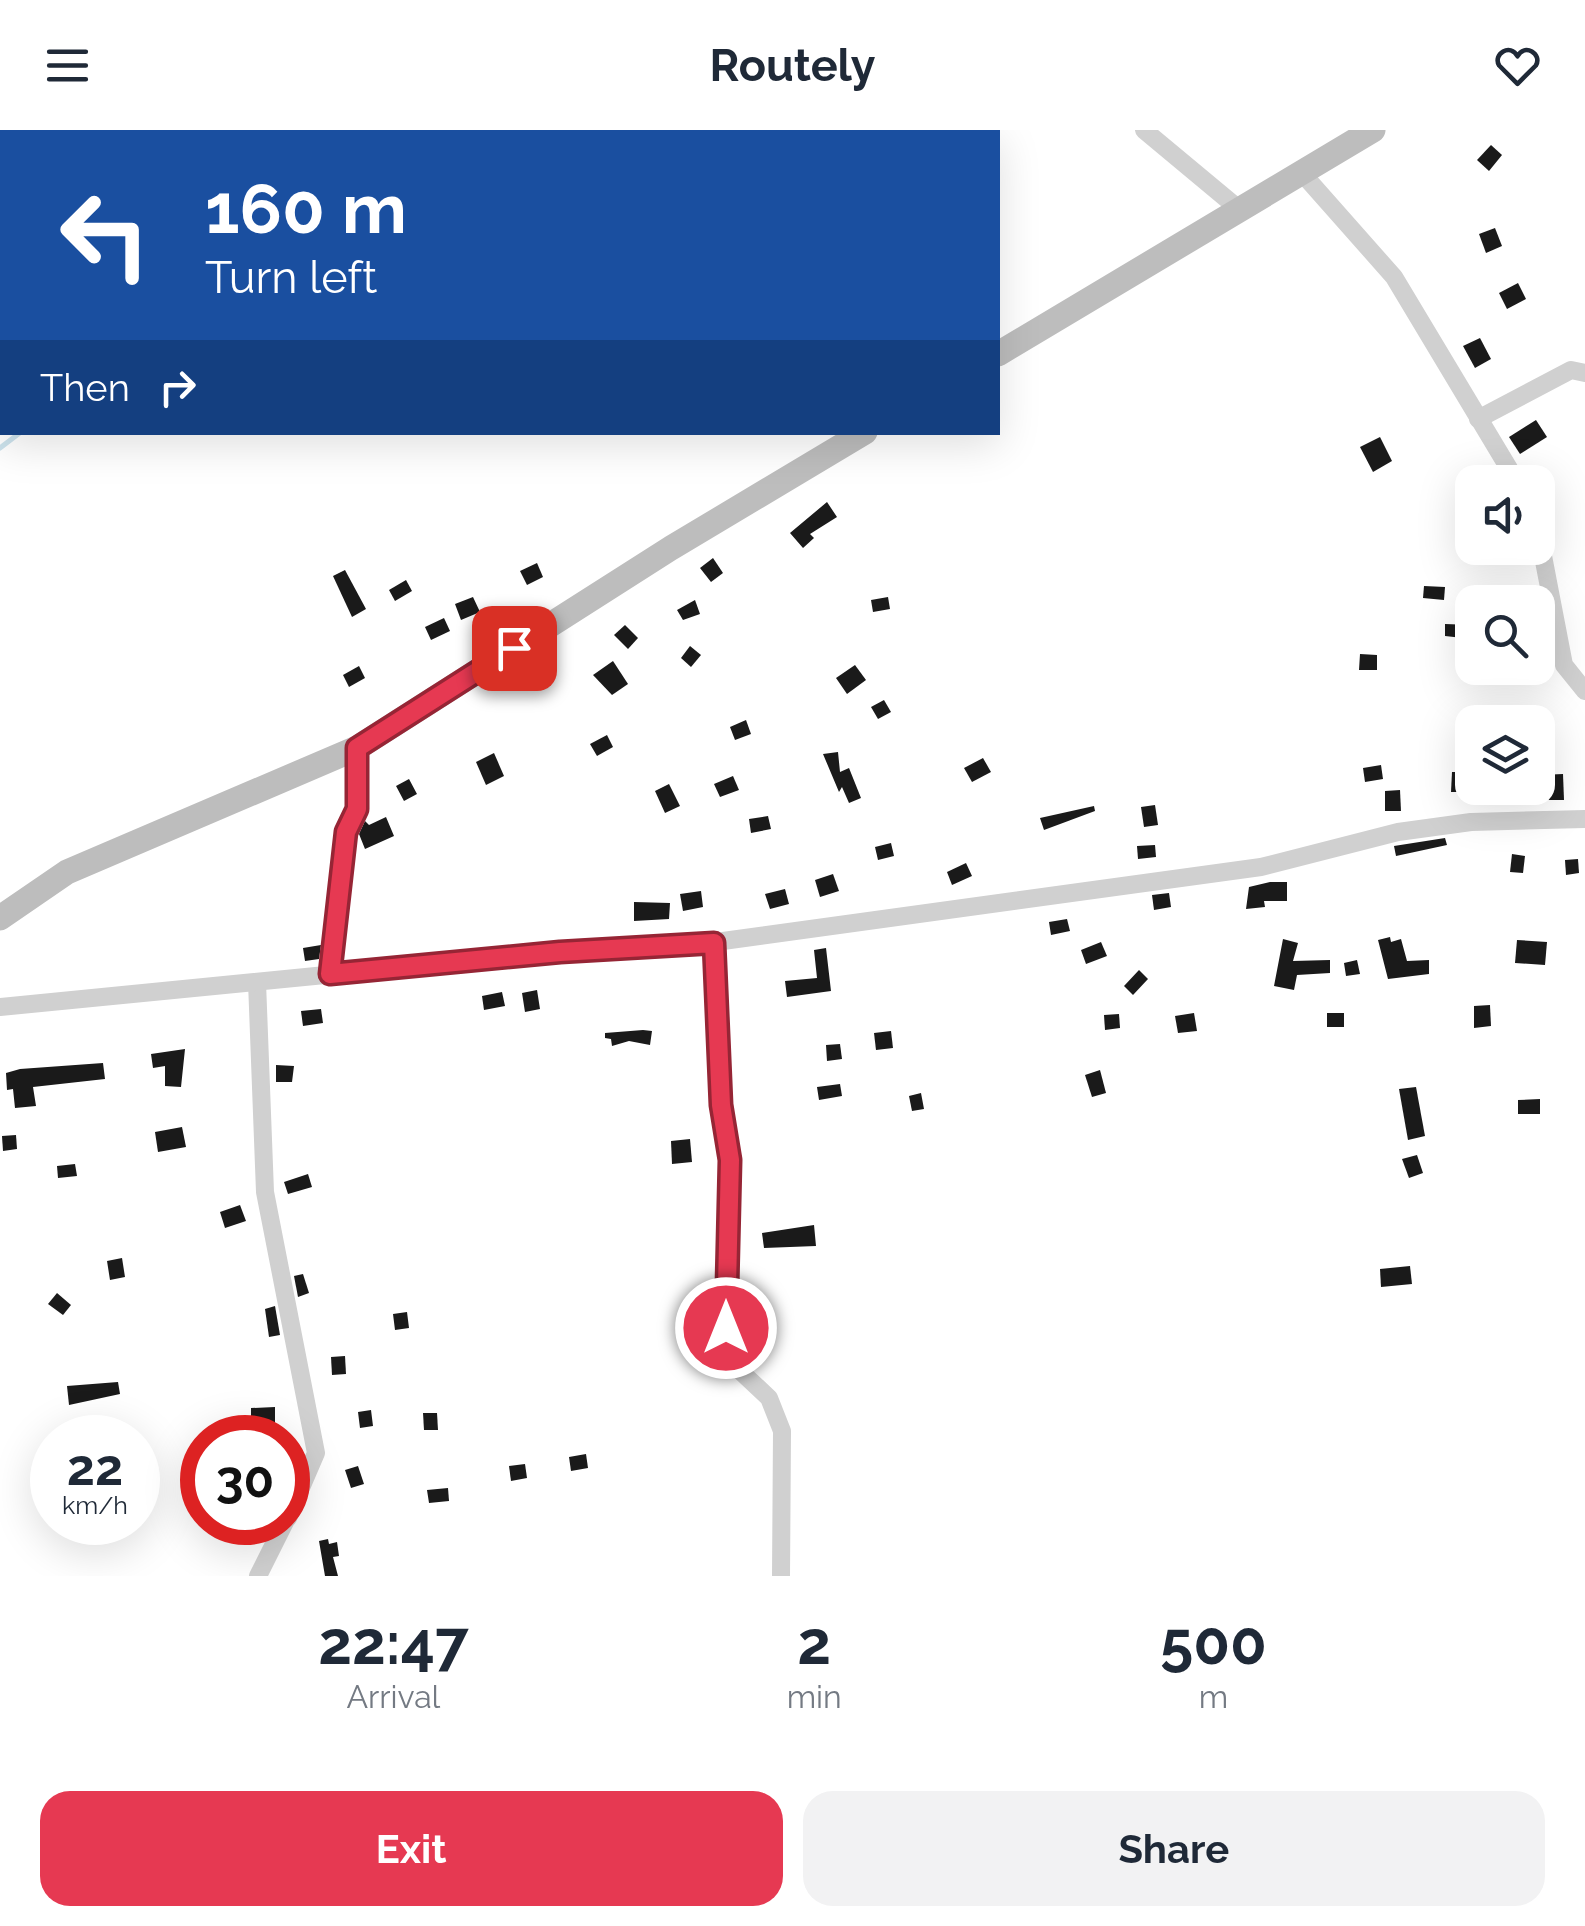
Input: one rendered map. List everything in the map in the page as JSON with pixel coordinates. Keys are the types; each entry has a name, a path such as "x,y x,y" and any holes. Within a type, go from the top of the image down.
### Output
{"street":[{"path":"1144,130 1240,210"},
{"path":"1000,353 1373,130"},
{"path":"1302,172 1394,277 1506,465"},
{"path":"1478,419 1571,370 1585,372"},
{"path":"0,918 66,872 357,748 671,548 861,435"},
{"path":"1545,565 1564,665 1585,691"},
{"path":"330,974 346,832 357,809 357,748"},
{"path":"0,1007 560,952 714,943 1262,868 1398,832 1471,822 1585,819"},
{"path":"714,943 720,1086 730,1160 726,1328 736,1368 768,1398 782,1431 781,1576"},
{"path":"257,982 265,1192 309,1415"},
{"path":"310,1422 316,1453 310,1466"},
{"path":"258,1576 274,1545"}],"building":[{"path":"1491,145 1502,155 1489,171 1477,160"},
{"path":"1495,228 1502,246 1486,253 1479,234"},
{"path":"1518,283 1526,299 1507,309 1499,293"},
{"path":"1480,338 1491,359 1475,368 1463,346"},
{"path":"1536,420 1547,437 1520,454 1509,437"},
{"path":"1380,437 1392,461 1373,472 1360,447"},
{"path":"827,502 837,517 810,534 814,538 803,548 790,533"},
{"path":"713,558 723,573 711,582 700,568"},
{"path":"537,563 543,577 527,585 520,571"},
{"path":"345,570 366,609 352,617 333,576"},
{"path":"406,580 412,591 395,601 389,590"},
{"path":"1424,586 1445,587 1444,600 1423,598"},
{"path":"473,597 480,612 461,620 455,604"},
{"path":"888,597 890,609 873,612 871,600"},
{"path":"695,600 700,614 683,620 677,610"},
{"path":"444,618 450,631 431,640 425,627"},
{"path":"1445,624 1455,624 1455,637 1445,636"},
{"path":"625,625 638,638 628,649 614,635"},
{"path":"690,646 701,655 691,667 681,658"},
{"path":"1360,654 1377,655 1377,670 1359,670"},
{"path":"613,661 628,684 612,695 593,675"},
{"path":"855,665 866,680 847,694 836,678"},
{"path":"359,666 365,678 349,687 343,675"},
{"path":"884,700 891,712 878,719 871,707"},
{"path":"746,720 751,734 735,740 730,727"},
{"path":"607,735 613,747 597,756 590,744"},
{"path":"838,752 840,772 849,768 861,798 849,803 842,787 839,792 823,754"},
{"path":"494,753 504,776 486,785 476,762"},
{"path":"983,758 991,772 972,782 964,768"},
{"path":"1381,765 1383,779 1365,782 1363,768"},
{"path":"1452,772 1455,772 1455,792 1451,792"},
{"path":"1555,774 1563,774 1564,800 1555,800"},
{"path":"733,776 739,790 720,797 714,784"},
{"path":"409,779 417,794 404,801 396,786"},
{"path":"669,784 680,806 665,813 655,791"},
{"path":"1400,790 1401,811 1385,811 1385,791"},
{"path":"1155,805 1158,825 1144,827 1141,807"},
{"path":"1094,806 1095,811 1044,830 1040,818"},
{"path":"768,816 771,829 751,833 749,819"},
{"path":"386,817 394,836 365,849 359,834 365,821 369,825"},
{"path":"1445,838 1447,845 1396,856 1394,846"},
{"path":"891,843 894,856 878,860 875,847"},
{"path":"1155,845 1156,857 1138,859 1137,846"},
{"path":"1512,854 1525,856 1523,873 1510,872"},
{"path":"1578,859 1579,873 1566,875 1565,860"},
{"path":"966,863 972,876 952,885 947,872"},
{"path":"833,874 839,891 820,897 815,880"},
{"path":"1287,882 1287,901 1264,901 1265,907 1246,909 1249,887"},
{"path":"785,889 789,904 770,909 765,894"},
{"path":"701,891 703,907 683,911 680,894"},
{"path":"1169,893 1171,907 1154,910 1152,895"},
{"path":"634,902 670,903 669,919 634,921"},
{"path":"1067,919 1070,931 1051,935 1049,922"},
{"path":"1390,937 1391,942 1401,939 1407,961 1429,960 1429,974 1388,979 1378,940"},
{"path":"1283,939 1298,943 1293,961 1330,960 1330,973 1297,975 1294,990 1274,986"},
{"path":"1517,940 1547,942 1545,965 1515,963"},
{"path":"1101,942 1107,956 1086,964 1081,950"},
{"path":"321,945 319,959 305,961 303,948"},
{"path":"826,948 831,991 787,997 785,981 817,978 814,950"},
{"path":"1357,960 1360,974 1346,976 1344,963"},
{"path":"1139,970 1148,979 1133,995 1124,986"},
{"path":"537,990 540,1009 525,1012 522,993"},
{"path":"502,992 505,1006 484,1010 482,996"},
{"path":"1490,1005 1491,1026 1474,1028 1474,1006"},
{"path":"321,1009 323,1023 303,1026 301,1011"},
{"path":"1194,1013 1197,1031 1178,1033 1175,1016"},
{"path":"1327,1013 1344,1013 1344,1027 1327,1027"},
{"path":"1119,1014 1120,1028 1105,1030 1104,1015"},
{"path":"652,1031 650,1045 629,1041 612,1046 611,1039 605,1038 605,1033"},
{"path":"891,1031 893,1048 876,1050 874,1033"},
{"path":"840,1044 842,1059 827,1061 826,1045"},
{"path":"185,1049 181,1087 165,1086 165,1066 153,1068 151,1054"},
{"path":"103,1063 105,1079 33,1087 36,1106 15,1108 13,1089 7,1090 6,1073 20,1069"},
{"path":"276,1065 294,1066 292,1082 276,1082"},
{"path":"1100,1070 1106,1093 1092,1097 1085,1075"},
{"path":"840,1084 842,1096 819,1100 817,1087"},
{"path":"1416,1087 1425,1136 1408,1140 1399,1089"},
{"path":"921,1093 924,1109 912,1111 909,1096"},
{"path":"1540,1099 1540,1114 1518,1114 1518,1100"},
{"path":"182,1127 186,1147 158,1152 155,1132"},
{"path":"16,1135 17,1149 3,1151 2,1136"},
{"path":"690,1139 692,1162 672,1164 671,1141"},
{"path":"1417,1155 1423,1173 1409,1178 1402,1159"},
{"path":"75,1164 77,1176 58,1178 57,1166"},
{"path":"308,1174 312,1187 288,1194 284,1182"},
{"path":"240,1205 246,1221 225,1228 220,1212"},
{"path":"814,1225 816,1246 764,1248 762,1233"},
{"path":"122,1258 125,1277 110,1280 107,1261"},
{"path":"1410,1266 1412,1284 1381,1287 1380,1269"},
{"path":"303,1274 309,1293 298,1297 294,1276"},
{"path":"57,1293 71,1305 63,1315 48,1304"},
{"path":"275,1306 280,1335 269,1337 265,1309"},
{"path":"407,1312 409,1328 395,1330 393,1314"},
{"path":"345,1356 346,1374 332,1375 331,1357"},
{"path":"118,1382 120,1394 69,1405 67,1386"},
{"path":"275,1407 275,1415 251,1415 251,1408"},
{"path":"371,1410 373,1426 360,1428 358,1412"},
{"path":"423,1413 437,1413 438,1430 424,1430"},
{"path":"586,1454 588,1468 571,1471 569,1457"},
{"path":"525,1464 527,1478 511,1481 509,1466"},
{"path":"358,1466 364,1484 351,1488 345,1470"},
{"path":"448,1488 449,1501 429,1503 427,1490"},
{"path":"328,1539 329,1544 337,1542 339,1556 333,1557 338,1576 325,1576 319,1541"}],"waterway":[{"path":"0,448 17,435"}],"route":[{"path":"514,648 357,748 357,809 346,832 330,974 560,952 714,943 721,1105 730,1160 726,1328"}]}
